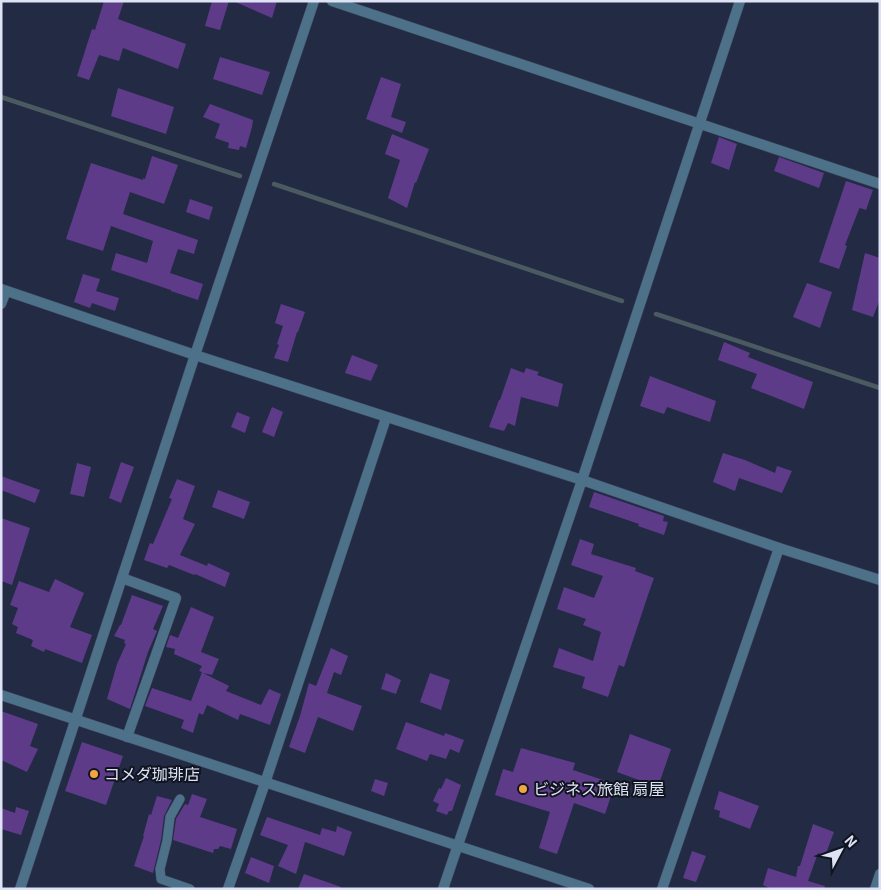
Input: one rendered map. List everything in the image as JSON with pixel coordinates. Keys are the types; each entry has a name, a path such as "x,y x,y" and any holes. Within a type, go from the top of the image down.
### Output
{"street":[{"path":"20,889 195,355 314,1"},
{"path":"332,1 880,184"},
{"path":"443,889 582,480 740,1"},
{"path":"1,304 4,290 195,355 582,480 779,548 880,580"},
{"path":"228,889 386,418"},
{"path":"662,889 779,548"},
{"path":"122,578 176,598 127,736"},
{"path":"1,695 589,889"},
{"path":"875,889 880,874"}],"lane":[{"path":"180,799 170,818 167,842 160,869 162,879 190,889"}],"building":[{"path":"104,1 124,1 118,19 186,44 178,69 123,48 119,61 99,55 89,80 77,76 92,29 95,30"},
{"path":"212,1 229,1 220,30 205,26"},
{"path":"233,1 277,1 272,18"},
{"path":"220,57 270,72 262,95 213,79"},
{"path":"381,77 401,84 391,117 406,122 402,133 366,119"},
{"path":"118,88 174,107 166,134 111,116"},
{"path":"210,104 253,120 246,148 240,146 239,150 228,148 229,143 215,138 220,124 203,117"},
{"path":"392,134 429,149 415,182 407,208 388,198 400,160 385,154"},
{"path":"719,137 737,144 729,170 711,163"},
{"path":"152,156 178,165 164,204 130,192 123,214 198,240 194,254 178,249 170,273 203,284 198,300 111,270 116,253 147,263 153,241 111,226 103,251 66,239 91,163 143,180 143,178 145,179"},
{"path":"779,157 824,173 819,188 774,171"},
{"path":"846,181 873,190 866,210 859,209 845,245 847,246 839,269 819,262"},
{"path":"190,199 213,207 209,220 186,212"},
{"path":"865,253 880,258 880,299 873,317 852,310"},
{"path":"83,274 100,279 96,291 119,298 115,311 92,303 90,308 74,302"},
{"path":"807,283 832,292 820,328 793,317"},
{"path":"281,304 305,312 288,362 274,358 283,326 275,323"},
{"path":"724,342 750,353 748,357 813,382 804,409 751,388 757,374 718,360"},
{"path":"352,355 378,365 371,381 345,373"},
{"path":"511,368 524,373 526,368 539,372 537,375 563,384 558,407 521,397 515,426 508,423 504,431 489,427"},
{"path":"650,376 716,401 710,422 667,407 664,414 640,406"},
{"path":"272,407 283,412 274,437 262,432"},
{"path":"237,412 250,417 245,433 231,427"},
{"path":"723,453 775,473 777,466 792,471 782,493 739,478 735,491 713,482"},
{"path":"121,462 134,467 121,503 109,498"},
{"path":"77,463 91,467 84,497 70,494"},
{"path":"1,476 40,490 35,503 1,490"},
{"path":"177,479 195,486 183,519 195,524 180,555 207,566 208,563 230,573 225,587 169,565 167,568 144,560 150,543 153,544 172,499 169,498"},
{"path":"218,490 250,502 244,519 212,507"},
{"path":"594,492 664,516 663,521 668,522 664,535 638,526 639,524 589,507"},
{"path":"1,518 30,528 12,585 1,581"},
{"path":"580,539 594,544 591,554 636,568 635,571 654,578 624,667 619,665 608,697 582,688 585,677 553,667 559,648 593,661 601,632 583,625 586,619 557,609 564,587 594,598 603,576 571,565"},
{"path":"55,579 84,593 70,627 92,635 82,663 45,649 44,652 31,646 33,640 16,633 18,627 12,624 18,608 10,605 19,581 49,592"},
{"path":"132,595 163,606 153,629 157,631 148,652 130,709 107,699 117,664 126,644 124,643 125,640 114,636 121,625"},
{"path":"191,607 214,617 201,652 219,659 212,675 203,673 229,686 226,691 261,705 269,689 281,694 270,725 240,714 238,720 207,705 203,715 199,713 193,733 181,728 184,720 145,706 152,688 191,701 202,672 199,671 202,666 174,654 175,649 166,647 170,635 178,638"},
{"path":"331,648 348,656 341,675 334,672 327,693 362,706 353,731 318,717 305,753 289,747 309,683 316,686"},
{"path":"386,673 401,680 396,694 381,689"},
{"path":"430,673 450,680 441,710 420,702"},
{"path":"1,711 38,724 30,746 38,749 27,772 1,760"},
{"path":"406,722 444,736 445,733 464,740 459,753 450,749 446,759 430,754 427,761 396,749"},
{"path":"630,734 671,749 658,787 617,772"},
{"name":"コメダ珈琲店","path":"82,742 123,756 106,805 65,791"},
{"path":"521,748 575,763 573,770 615,784 605,814 574,803 557,854 539,848 550,812 495,795 503,769 513,772"},
{"path":"446,778 461,785 452,811 449,811 447,815 436,811 439,804 433,801"},
{"path":"375,779 388,783 384,796 371,791"},
{"path":"719,791 759,806 750,829 719,817 720,811 714,809"},
{"path":"192,794 207,799 200,817 237,829 231,849 220,846 218,849 214,849 213,853 173,840 176,819 185,804 188,805"},
{"path":"157,796 172,800 164,816 161,840 153,873 134,866 149,814 151,815"},
{"path":"16,807 29,811 21,835 1,829 1,808 15,813"},
{"path":"267,817 320,835 322,828 336,832 337,826 352,832 344,856 305,842 296,874 278,866 288,845 260,835"},
{"path":"813,824 834,832 825,856 818,853 808,881 825,886 824,889 771,889 763,885 768,868 796,877"},
{"path":"692,851 706,856 696,882 683,878"},
{"path":"251,857 274,866 269,883 245,873"},
{"path":"304,874 341,887 340,889 298,889"}],"waterway":[{"path":"1,97 240,176"},
{"path":"274,184 622,301"},
{"path":"656,314 880,388"}],"place":[{"name":"コメダ珈琲店","path":"94,774"},
{"name":"ビジネス旅館 扇屋","path":"523,789"}]}
